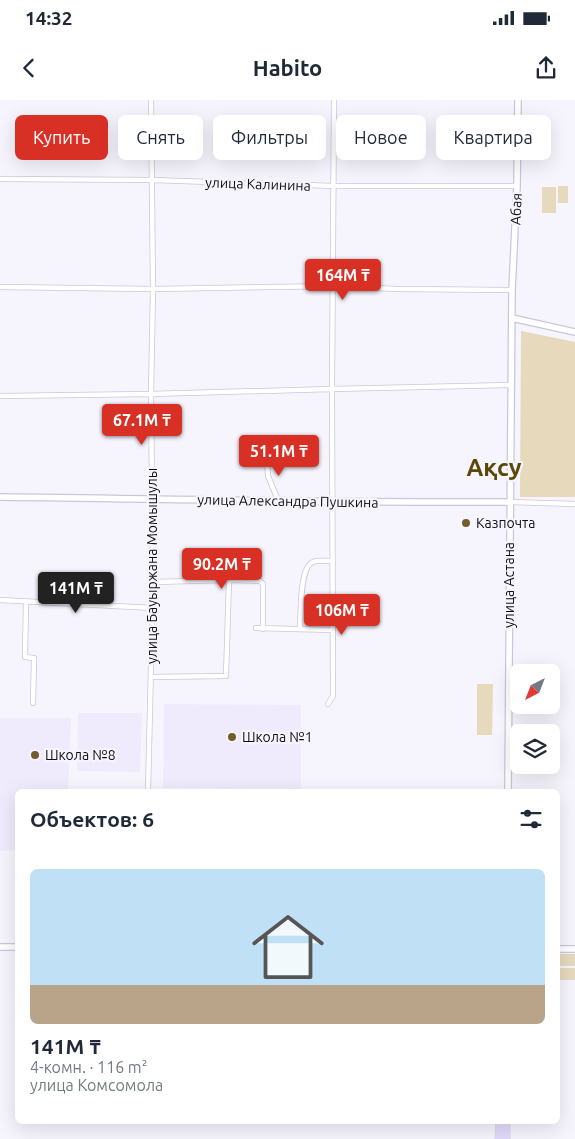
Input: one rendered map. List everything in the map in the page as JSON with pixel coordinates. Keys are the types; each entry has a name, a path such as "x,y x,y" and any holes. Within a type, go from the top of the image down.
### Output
{"main road":[{"path":"499,1139 500,1124"},
{"path":"506,1124 506,1139"}],"street":[{"name":"улица Бауыржана Момышулы","path":"148,789 153,608 151,100"},
{"path":"328,704 333,696 332,389 334,100"},
{"name":"Абая","path":"512,318 518,100"},
{"name":"улица Калинина","path":"0,179 152,180 334,186 517,186"},
{"path":"0,287 153,289 333,286 397,289 512,290"},
{"path":"512,318 575,332"},
{"name":"улица Астана","path":"508,789 512,318"},
{"path":"0,396 510,385"},
{"path":"278,500 268,476 267,460 270,458 291,462"},
{"name":"улица Александра Пушкина","path":"0,497 575,504"},
{"path":"300,629 304,574 309,564 313,562 332,561"},
{"path":"152,677 226,676 229,580"},
{"path":"153,582 260,581 262,584 263,628"},
{"path":"0,600 153,608"},
{"path":"26,602 25,657 34,658 33,703"},
{"path":"256,628 333,630"},
{"path":"0,949 15,947"},
{"path":"560,949 575,949"}],"shaded area":[{"path":"558,186 568,186 568,203 558,203"},
{"path":"542,187 556,187 556,213 542,213"},
{"path":"521,331 575,342 575,497 520,497"},
{"path":"477,684 493,684 492,735 477,735"},
{"name":"Школа №1","path":"164,704 301,705 301,789 163,788"},
{"path":"78,713 142,713 140,772 77,771"},
{"name":"Школа №8","path":"0,718 71,718 68,789 15,789 15,850 0,851"},
{"path":"560,954 575,954 575,966 560,966"},
{"path":"560,968 575,968 575,980 560,980"}],"place":[{"name":"Казпочта","path":"466,523"},
{"name":"Школа №1","path":"232,737"},
{"name":"Школа №8","path":"35,755"}],"district":[{"name":"Ақсу","path":"494,467"}]}
